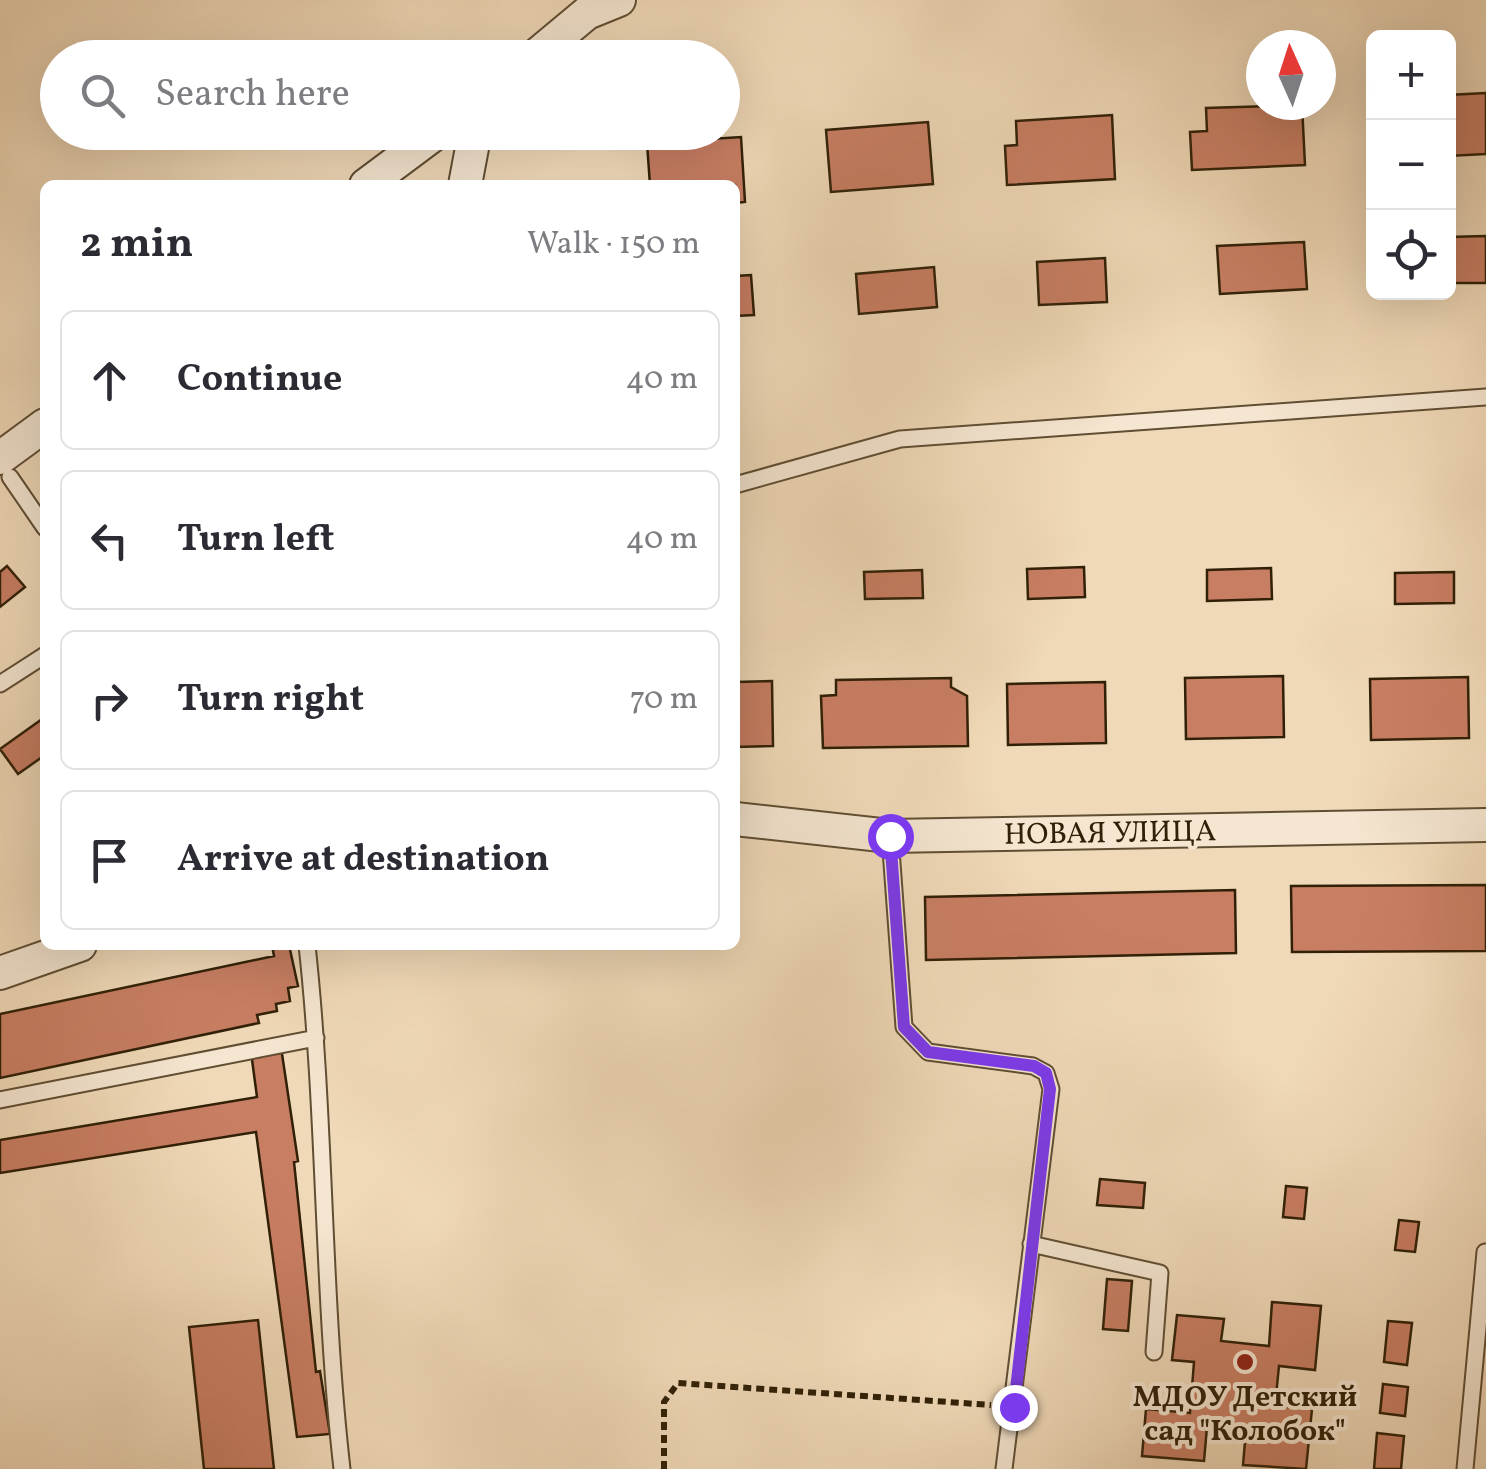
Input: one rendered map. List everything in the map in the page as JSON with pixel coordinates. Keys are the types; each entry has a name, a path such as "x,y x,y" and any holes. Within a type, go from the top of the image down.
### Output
{"street":[{"path":"555,40 587,14 619,0"},
{"path":"373,180 413,150"},
{"path":"466,180 471,150"},
{"path":"5,467 40,429"},
{"name":"НОВАЯ УЛИЦА","path":"740,820 890,836 1486,825"},
{"path":"0,973 66,950"}],"lane":[{"path":"740,484 900,439 1486,397"},
{"path":"5,467 40,520"},
{"path":"0,684 40,657"},
{"path":"890,836 904,1027 928,1052 1034,1066 1046,1073 1050,1089 1004,1469"},
{"path":"307,950 316,1038 330,1369 342,1469"},
{"path":"0,1100 316,1038"},
{"path":"1032,1244 1160,1274 1154,1352"},
{"path":"1466,1469 1485,1252"}],"path":[{"path":"664,1469 664,1402 678,1383 1014,1407"}],"building":[{"path":"1486,93 1486,154 1456,156 1456,95"},
{"path":"1246,107 1246,120 1303,120 1305,165 1192,170 1190,132 1207,131 1206,108"},
{"path":"1112,115 1115,179 1007,185 1005,146 1017,145 1016,121"},
{"path":"928,122 933,184 831,192 826,130"},
{"path":"740,137 745,202 740,202 740,180 650,180 648,150 740,150"},
{"path":"1486,236 1486,283 1456,283 1456,237"},
{"path":"1304,242 1307,289 1220,294 1217,246"},
{"path":"1105,258 1107,302 1039,305 1037,262"},
{"path":"934,267 937,307 859,314 856,274"},
{"path":"751,275 754,315 740,316 740,276"},
{"path":"7,566 25,587 0,607 0,572"},
{"path":"1084,567 1085,597 1028,599 1027,569"},
{"path":"1271,568 1272,599 1207,601 1207,570"},
{"path":"922,570 923,598 865,599 864,572"},
{"path":"1454,572 1454,603 1395,604 1395,573"},
{"path":"1283,676 1284,737 1186,739 1185,678"},
{"path":"1468,677 1469,738 1371,740 1370,679"},
{"path":"951,678 951,687 967,696 968,746 823,748 821,696 836,695 836,680"},
{"path":"772,681 773,746 740,747 740,682"},
{"path":"1105,682 1106,743 1008,745 1007,684"},
{"path":"40,721 40,759 18,774 0,749"},
{"path":"1486,885 1486,951 1292,952 1291,886"},
{"path":"1235,890 1236,953 926,960 925,897"},
{"path":"273,950 290,950 298,986 288,988 290,1001 276,1004 277,1011 257,1015 259,1023 0,1078 0,1014 274,956"},
{"path":"281,1047 298,1161 294,1162 316,1372 320,1371 330,1434 297,1437 256,1132 0,1173 0,1140 257,1097 251,1052"},
{"path":"1100,1179 1145,1183 1143,1208 1097,1205"},
{"path":"1286,1186 1307,1188 1304,1219 1283,1217"},
{"path":"1399,1220 1419,1222 1415,1252 1395,1250"},
{"path":"1107,1279 1132,1281 1128,1331 1103,1329"},
{"path":"1272,1302 1321,1306 1315,1370 1279,1366 1275,1406 1312,1409 1306,1469 1243,1465 1246,1430 1207,1427 1204,1461 1142,1456 1146,1409 1190,1413 1194,1362 1172,1360 1177,1315 1224,1319 1221,1341 1269,1346"},
{"path":"258,1320 274,1469 204,1469 189,1327"},
{"path":"1388,1321 1412,1323 1407,1365 1384,1362"},
{"path":"1383,1384 1408,1387 1405,1416 1380,1413"},
{"path":"1377,1433 1404,1436 1401,1469 1374,1469"}],"place":[{"name":"МДОУ Детский сад \"Колобок\"","path":"1245,1362"}],"route":[{"path":"890,836 904,1027 928,1052 1034,1066 1046,1073 1050,1089 1014,1407"}]}
